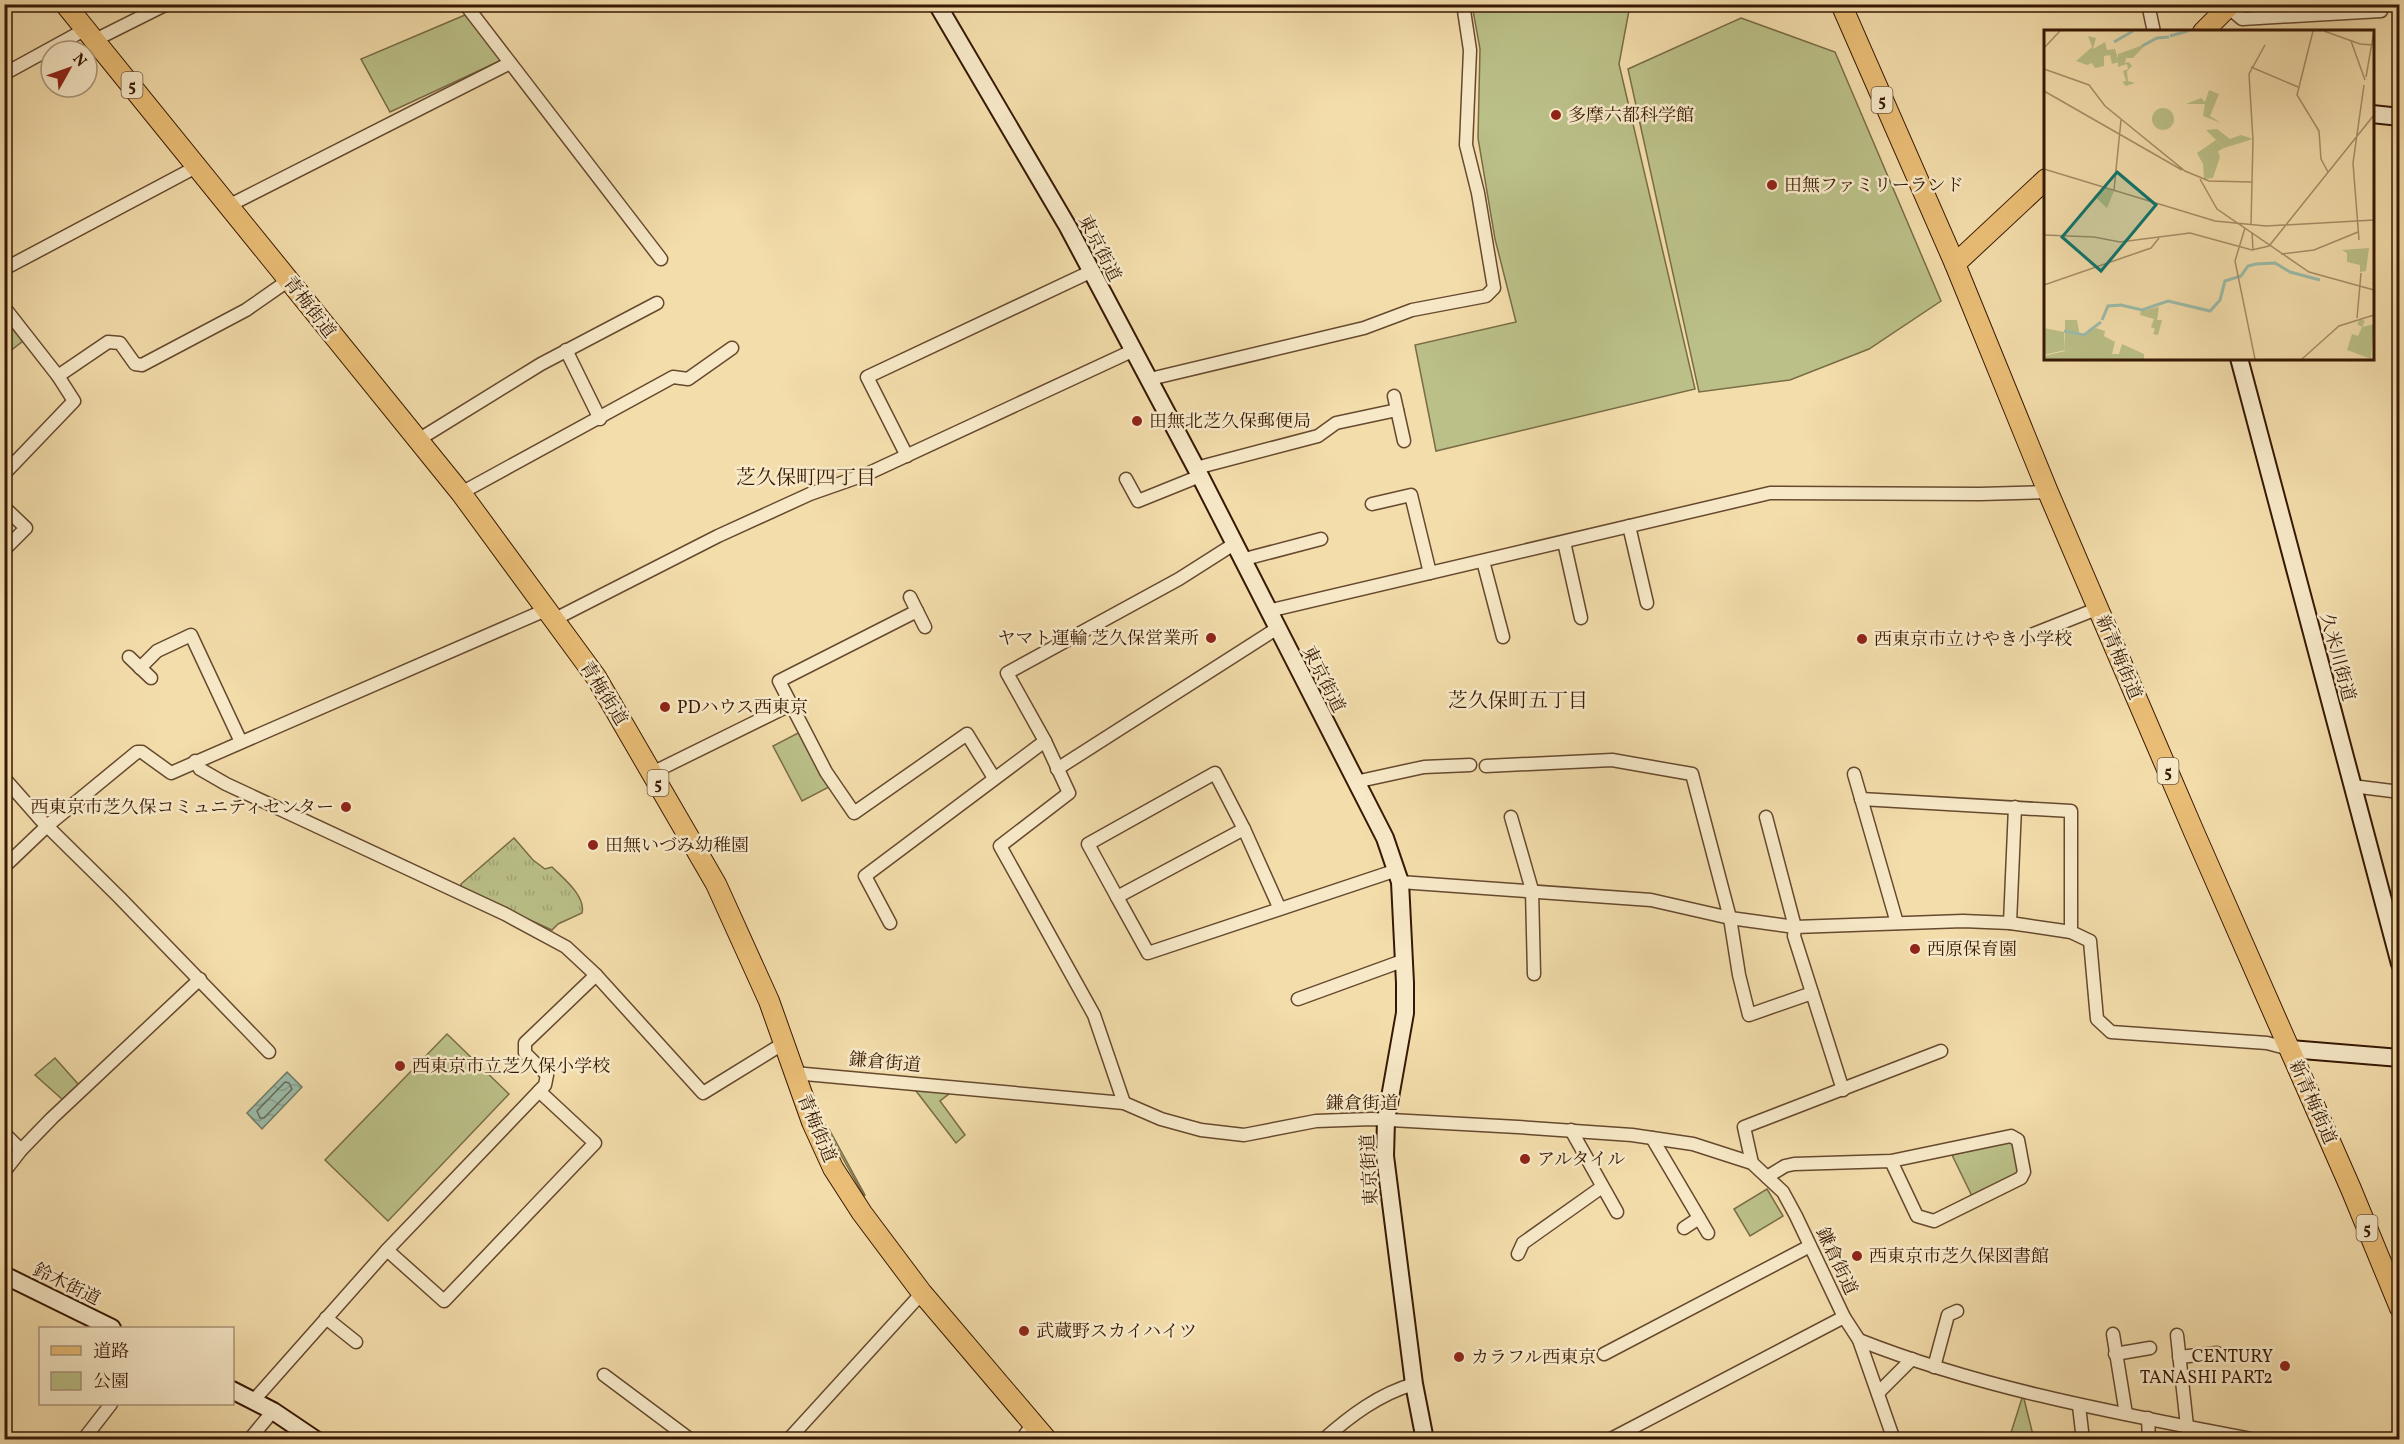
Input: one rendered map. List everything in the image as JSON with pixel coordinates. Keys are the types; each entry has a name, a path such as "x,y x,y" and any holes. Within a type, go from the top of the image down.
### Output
{"main road":[{"name":"新青梅街道","path":"1841,4 1955,264 2048,492 2400,1308"},
{"path":"2205,30 2230,6"},
{"name":"青梅街道","path":"74,7 90,35 461,493 596,677 716,884 769,1001 812,1122 833,1168 862,1213 1027,1432 1047,1440"},
{"path":"1955,264 2044,181"}],"street":[{"path":"4,74 90,35 167,4"},
{"path":"465,4 661,259"},
{"name":"東京街道","path":"937,4 1041,179 1132,351 1150,380 1385,838 1398,876 1405,960 1405,1013 1386,1120 1388,1193 1414,1384 1425,1440"},
{"path":"1150,380 1364,328 1412,310 1486,296 1494,288 1478,194 1466,145 1470,50 1463,4"},
{"path":"2148,4 2154,30"},
{"path":"2230,6 2242,19 2381,11 2381,4"},
{"path":"230,205 510,63"},
{"path":"2374,114 2400,117"},
{"path":"4,269 198,166"},
{"path":"907,456 867,377 1090,272"},
{"path":"58,376 108,342 120,343 135,364 142,365 246,310 289,280"},
{"path":"418,440 566,350 657,303"},
{"path":"4,307 58,376 74,401 4,474"},
{"path":"461,493 600,419 673,377 688,379 732,348"},
{"path":"566,350 600,419"},
{"path":"4,867 47,826 137,752 142,752 171,773 195,761 552,614 810,494 907,456 1132,351"},
{"name":"久米川街道","path":"2240,360 2400,964"},
{"path":"1394,396 1404,441"},
{"path":"1126,479 1138,501 1198,472 1318,436 1336,423 1397,410"},
{"path":"1268,611 1770,493 2048,492"},
{"path":"1372,504 1411,495 1430,573"},
{"path":"4,507 26,528 4,550"},
{"path":"1629,526 1647,603"},
{"path":"1241,560 1321,539"},
{"path":"1564,542 1581,618"},
{"path":"1125,1103 1094,1015 1000,846 1069,793 1045,741 1007,674 1179,579 1234,544"},
{"path":"1483,561 1503,637"},
{"path":"910,597 925,627"},
{"path":"2031,635 2099,608"},
{"path":"917,611 779,681 790,705 831,780 854,813 967,734 994,778"},
{"path":"1057,769 1276,629"},
{"path":"140,668 157,651 191,634 241,742"},
{"path":"129,657 152,678"},
{"path":"652,773 790,705"},
{"path":"890,923 865,876 1045,741"},
{"path":"1486,766 1612,760 1692,774 1731,918 1739,975 1749,1015 1812,993"},
{"path":"195,761 200,769 226,784 566,947 596,975 703,1093 784,1043"},
{"path":"1355,782 1424,767 1470,765"},
{"path":"1279,908 1244,829 1215,773 1088,843 1148,953 1279,908 1398,876 1651,900 1731,918 1795,927 1897,923 2010,923 2071,932 2090,941 2097,1019 2111,1032 2266,1043 2290,1049 2400,1058"},
{"path":"1854,774 1897,923"},
{"path":"4,778 47,826 269,1052"},
{"path":"2352,786 2400,792"},
{"path":"1860,799 2071,811 2071,932"},
{"path":"2010,923 2014,807"},
{"path":"1511,817 1532,890 1534,974"},
{"path":"1766,817 1795,927 1794,936 1843,1090"},
{"path":"1117,897 1244,829"},
{"path":"1298,999 1405,960"},
{"path":"254,1400 387,1250 545,1085 547,1075 525,1053 525,1043 596,975"},
{"path":"4,1172 21,1150 200,980"},
{"path":"1752,1163 1744,1127 1941,1051"},
{"name":"鎌倉街道","path":"794,1072 1125,1103 1161,1119 1201,1130 1244,1135 1316,1121 1386,1120 1571,1130 1693,1144 1752,1163 1783,1192 1844,1317 1859,1340 1894,1440"},
{"path":"387,1250 444,1300 595,1143 539,1091"},
{"path":"1571,1130 1617,1212"},
{"path":"4,1133 21,1150"},
{"path":"1767,1177 1785,1166 1794,1164 1891,1161 2011,1136 2018,1140 2024,1172 2020,1178 1934,1221 1917,1216 1891,1161"},
{"path":"1652,1138 1708,1233"},
{"path":"1518,1254 1523,1243 1602,1187"},
{"path":"1684,1228 1699,1218"},
{"path":"1604,1354 1810,1246"},
{"name":"鈴木街道","path":"4,1275 108,1327"},
{"path":"788,1440 922,1293"},
{"path":"1934,1367 1948,1315 1957,1311"},
{"path":"1609,1440 1844,1317"},
{"path":"326,1318 356,1342"},
{"path":"2113,1334 2126,1414"},
{"path":"2177,1335 2187,1426"},
{"path":"1859,1340 1934,1367 2079,1406 2256,1440"},
{"path":"2115,1353 2150,1348"},
{"path":"2179,1357 2217,1353"},
{"path":"1878,1393 1912,1359"},
{"path":"604,1375 691,1440"},
{"path":"1323,1440 1352,1414 1399,1388 1414,1384"},
{"path":"234,1391 273,1411 316,1440"},
{"path":"83,1440 110,1405"},
{"path":"2079,1406 2084,1440"},
{"path":"249,1440 273,1411"},
{"path":"2148,1418 2149,1440"}],"green space":[{"path":"1472,5 1630,5 1619,64 1695,389 1436,451 1415,345 1516,322 1495,239 1478,138 1480,49"},
{"path":"465,15 502,60 390,112 361,59"},
{"name":"田無ファミリーランド","path":"1741,18 1835,52 1941,301 1869,349 1790,380 1699,392 1628,69"},
{"path":"5,317 23,341 5,355"},
{"path":"800,732 829,787 802,801 773,746"},
{"path":"514,838 533,860 545,869 552,867 567,882 581,900 582,913 558,924 552,930 462,889 461,884"},
{"path":"447,1034 509,1094 388,1221 325,1160"},
{"path":"55,1058 79,1085 63,1100 35,1075"},
{"path":"913,1087 954,1090 940,1101 965,1135 956,1143"},
{"path":"829,1129 865,1195 864,1196 827,1130"},
{"path":"2008,1142 2014,1145 2018,1169 2015,1176 1972,1196 1952,1155"},
{"path":"1767,1189 1783,1216 1750,1236 1734,1209"},
{"path":"2023,1395 2034,1439 2009,1439"}],"water":[{"path":"287,1072 302,1087 262,1129 247,1113"}],"place":[{"name":"多摩六都科学館","path":"1556,115"},
{"name":"田無ファミリーランド","path":"1772,185"},
{"name":"田無北芝久保郵便局","path":"1137,421"},
{"name":"ヤマト運輸 芝久保営業所","path":"1211,638"},
{"name":"西東京市立けやき小学校","path":"1862,639"},
{"name":"PDハウス西東京","path":"665,707"},
{"name":"西東京市芝久保コミュニティセンター","path":"346,807"},
{"name":"田無いづみ幼稚園","path":"593,845"},
{"name":"西原保育園","path":"1915,949"},
{"name":"西東京市立芝久保小学校","path":"400,1066"},
{"name":"アルタイル","path":"1525,1159"},
{"name":"西東京市芝久保図書館","path":"1857,1256"},
{"name":"武蔵野スカイハイツ","path":"1024,1331"},
{"name":"カラフル西東京","path":"1459,1357"},
{"name":"CENTURY TANASHI PART2","path":"2285,1366"}],"district":[{"name":"芝久保町四丁目","path":"806,477"},
{"name":"芝久保町五丁目","path":"1518,700"}]}
